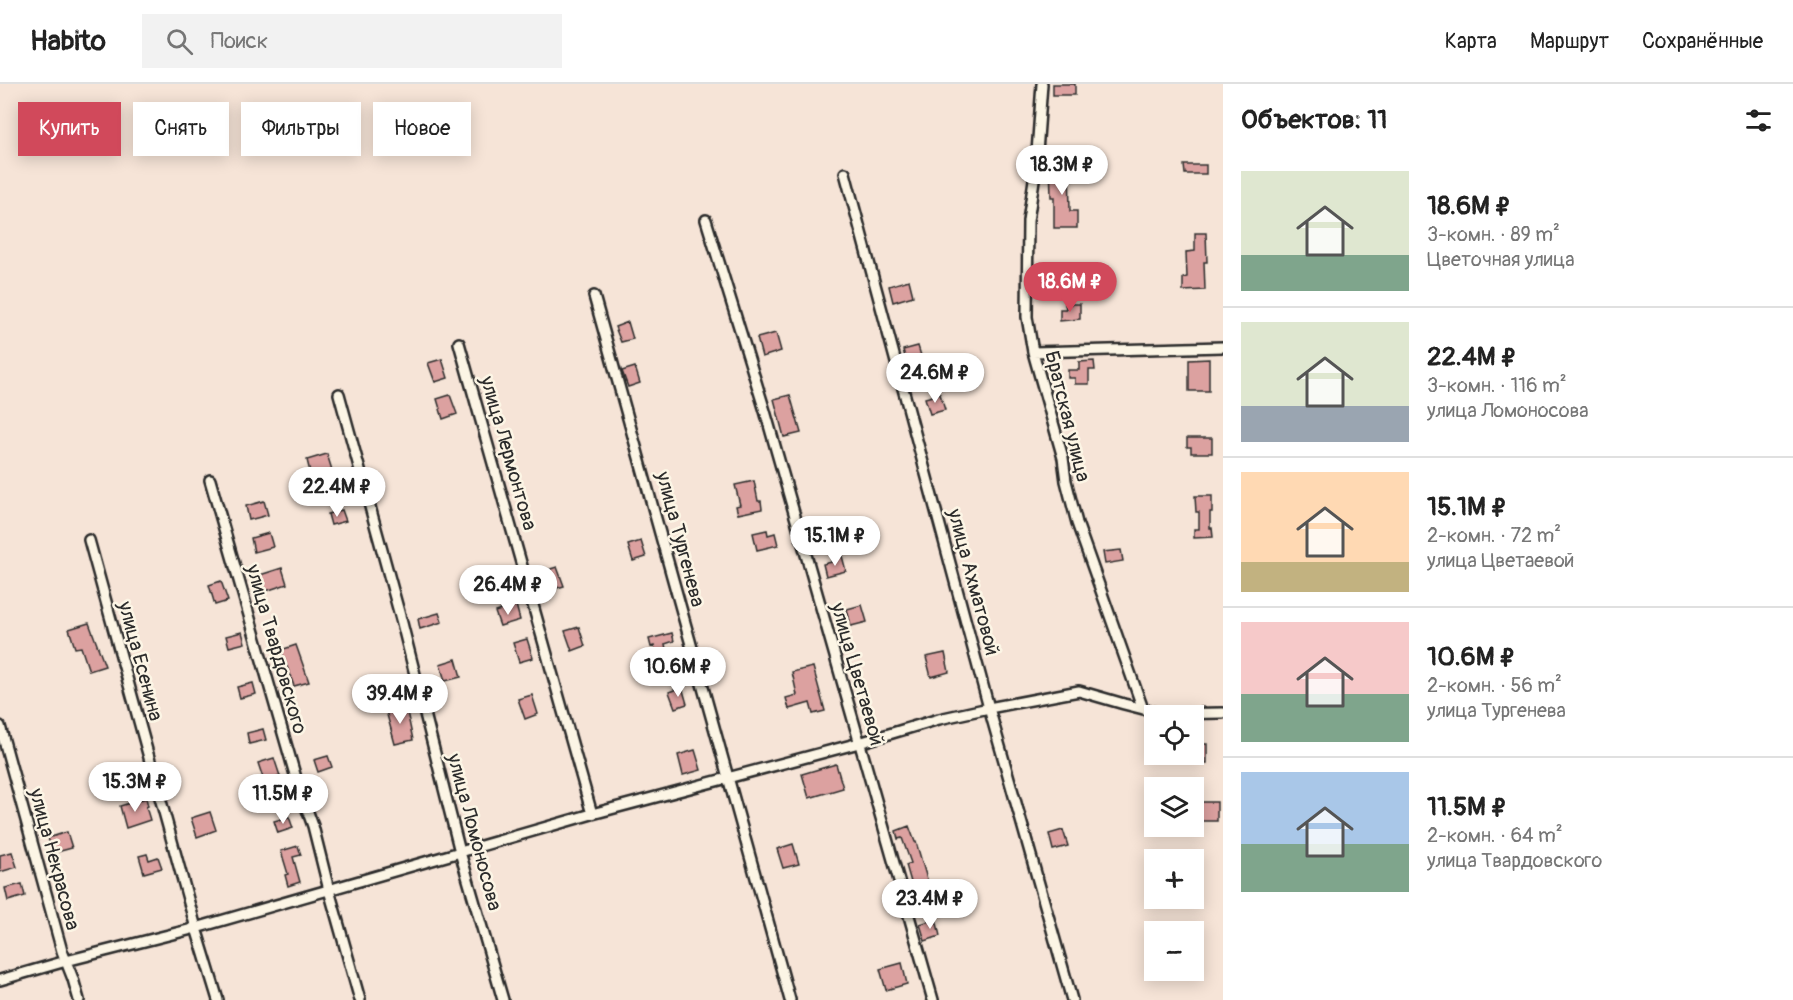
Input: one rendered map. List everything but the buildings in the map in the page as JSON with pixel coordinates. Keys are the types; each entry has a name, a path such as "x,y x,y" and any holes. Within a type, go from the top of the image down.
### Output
{"street":[{"name":"Братская улица","path":"1042,84 1036,166 1028,221 1027,317 1033,352 1063,458 1066,481 1077,523 1143,709"},
{"name":"улица Ахматовой","path":"845,173 989,708 1072,1000"},
{"name":"улица Цветаевой","path":"706,220 765,411 933,1000"},
{"name":"улица Тургенева","path":"594,296 790,1000"},
{"name":"улица Лермонтова","path":"459,343 592,814"},
{"path":"1033,352 1223,347"},
{"name":"улица Ломоносова","path":"339,394 402,623 460,852 503,1000"},
{"name":"улица Твардовского","path":"210,480 298,785 313,826 360,1000"},
{"name":"улица Есенина","path":"89,540 218,1000"},
{"path":"0,980 196,928 592,814 859,743 939,719 989,708 1079,691 1163,714 1223,712"},
{"name":"улица Некрасова","path":"0,726 62,951 79,1000"}]}
